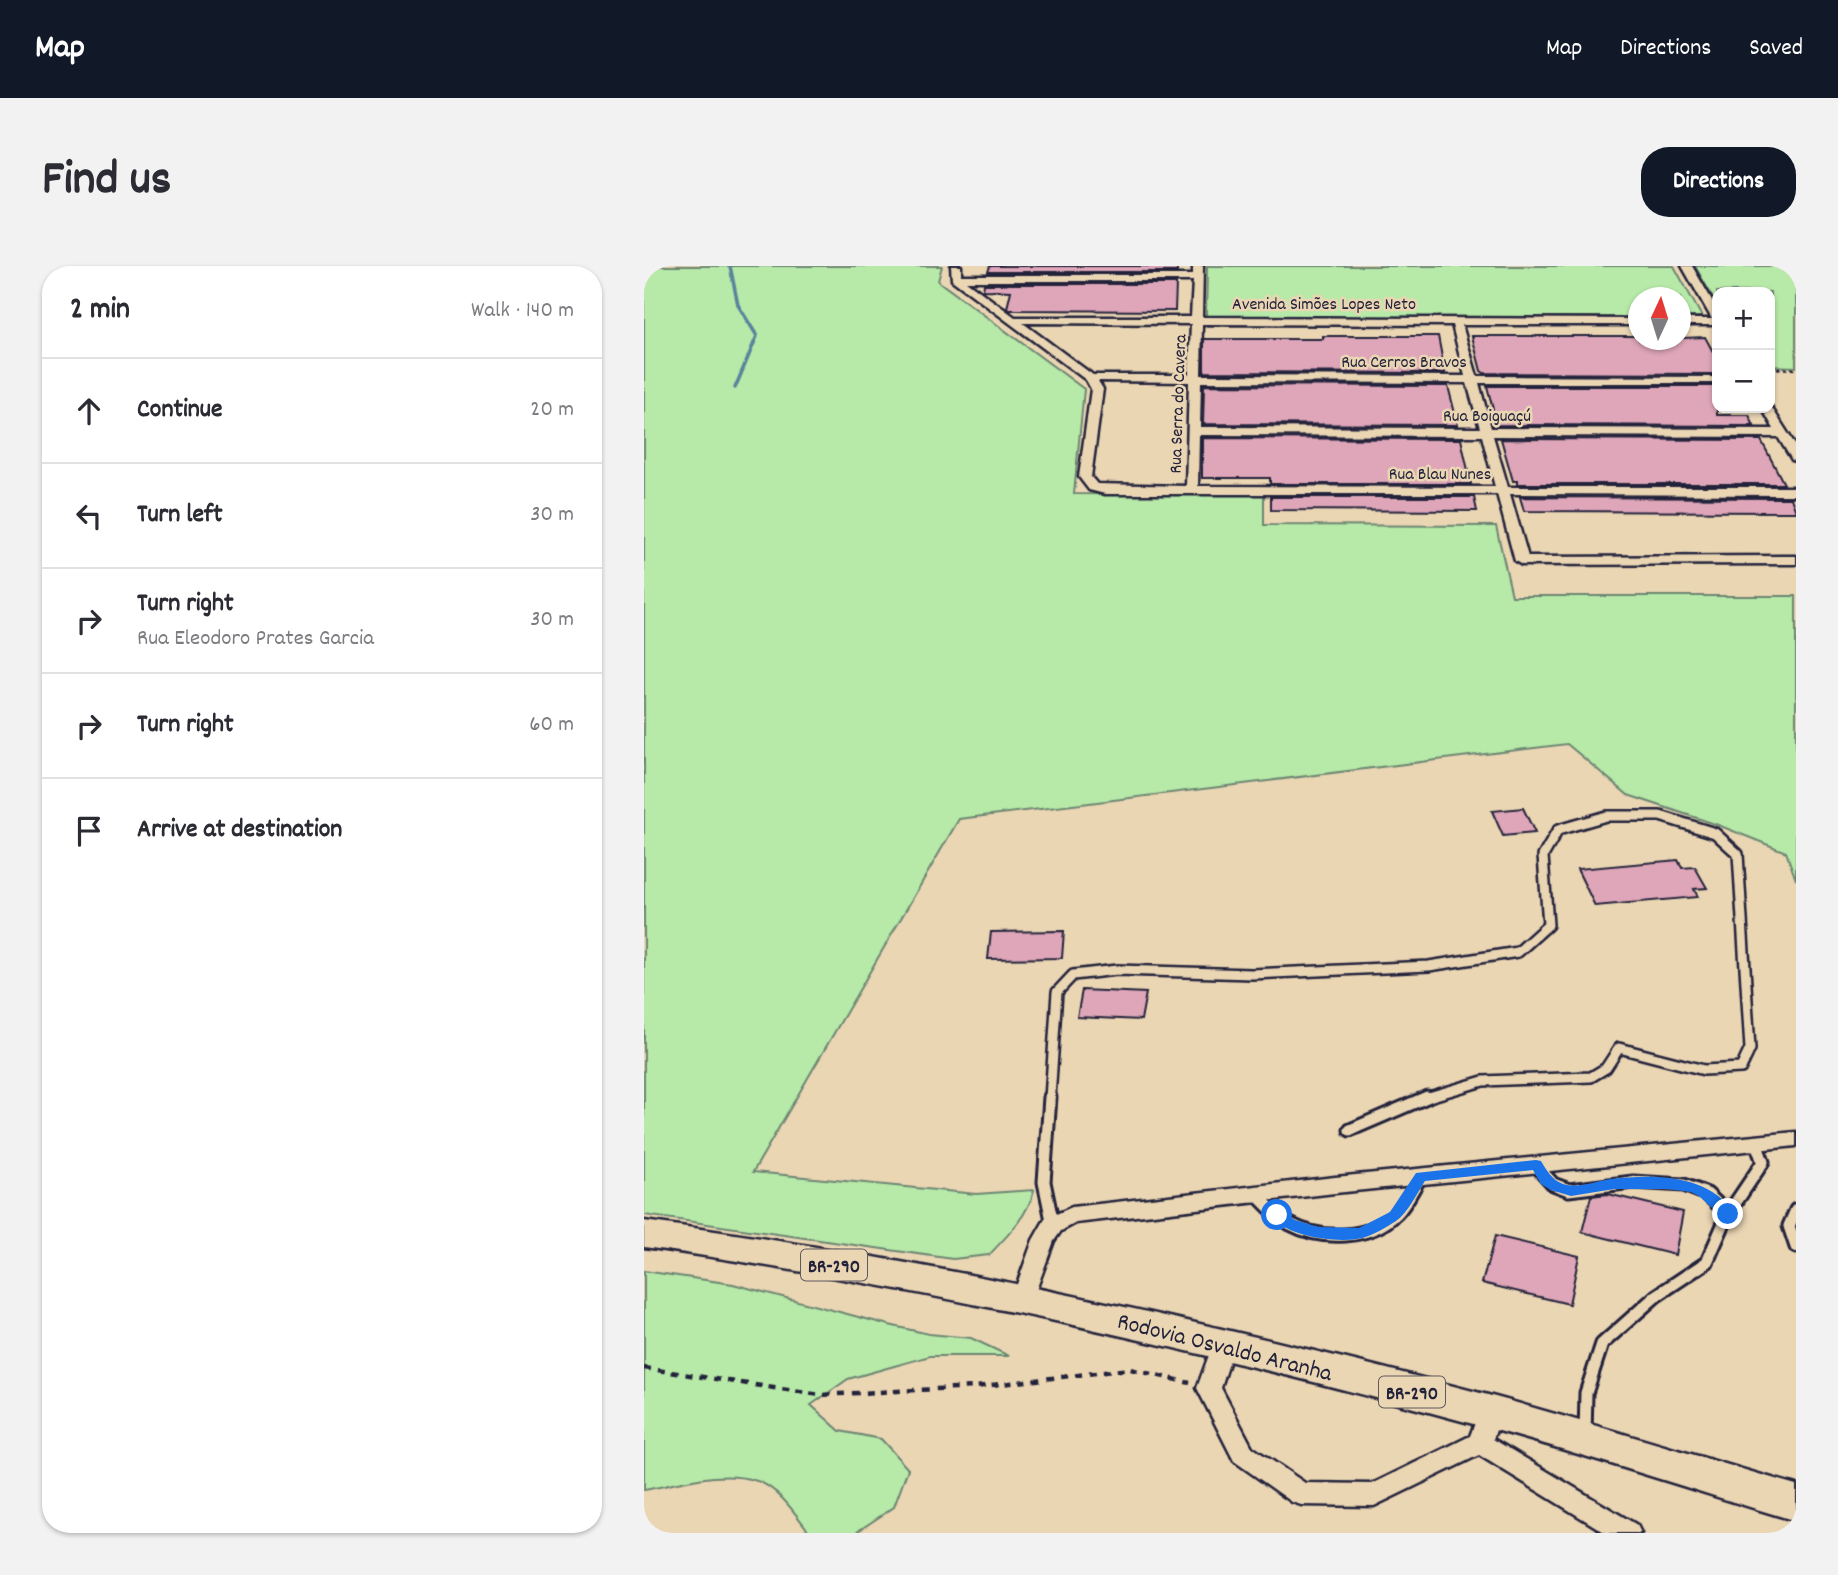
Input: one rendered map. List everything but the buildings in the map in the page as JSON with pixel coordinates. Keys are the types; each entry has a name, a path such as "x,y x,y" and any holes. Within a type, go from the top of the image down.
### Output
{"highway":[{"name":"Rodovia Osvaldo Aranha","path":"644,1234 1023,1298 1224,1344 1485,1427 1585,1440 1796,1503"}],"street":[{"name":"Rua Serra do Cavera","path":"1192,490 1198,266"},
{"path":"1687,266 1712,311"},
{"path":"956,272 1198,278"},
{"path":"956,272 1010,320 1090,379"},
{"name":"Avenida Simões Lopes Neto","path":"1010,320 1628,330"},
{"path":"1691,321 1712,320"},
{"name":"Avenida Simões Lopes Neto","path":"1458,326 1628,322"},
{"name":"Avenida Simões Lopes Neto","path":"1023,329 1197,325"},
{"path":"1458,326 1522,561 1796,560"},
{"path":"1691,330 1712,330"},
{"name":"Rua Cerros Bravos","path":"1090,379 1712,380"},
{"name":"Rua Blau Nunes","path":"1090,379 1097,389 1097,402 1086,482 1105,490 1796,491"},
{"path":"1771,413 1796,457"},
{"name":"Rua Boiguaçú","path":"1192,431 1782,433"},
{"path":"1023,1298 1044,1240 1053,1225 1072,1215 1421,1176 1796,1139"},
{"path":"1224,1344 1209,1388 1244,1454 1301,1494 1374,1495 1485,1427 1628,1533"}],"lane":[{"path":"1053,1225 1044,1182 1057,992 1073,975 1117,970 1252,974 1429,966 1518,952 1548,925 1543,856 1558,830 1606,816 1660,816 1715,833 1738,855 1750,1049 1741,1068 1704,1070 1619,1048 1610,1064 1599,1074 1564,1079 1502,1078 1453,1089 1350,1130"},
{"path":"1585,1440 1586,1393 1602,1344 1656,1296 1707,1262 1728,1214 1763,1162 1756,1143"},
{"path":"1536,1165 1546,1181 1555,1187 1571,1191 1614,1184 1693,1187 1704,1192 1728,1214"},
{"path":"1255,1194 1290,1224 1318,1232 1349,1235 1362,1233 1394,1216 1421,1176"},
{"path":"1796,1210 1789,1226 1796,1247"}],"path":[{"path":"1775,368 1796,369"},
{"path":"644,1368 820,1395 975,1387 1130,1369 1209,1388"}],"green space":[{"path":"644,266 942,266 938,281 1084,389 1074,494 1264,495 1264,525 1496,526 1512,596 1796,596 1796,880 1786,852 1718,825 1628,795 1567,744 959,819 753,1172 976,1194 1034,1190 1016,1225 989,1255 953,1259 644,1215"},
{"path":"1207,266 1674,266 1686,287 1628,287 1628,317 1206,317"},
{"path":"1695,266 1796,266 1796,367 1775,366 1775,287 1712,287 1712,296"},
{"path":"1691,297 1702,317 1691,317"},
{"path":"644,1271 733,1284 889,1325 929,1334 971,1338 1009,1356 930,1356 848,1379 811,1405 840,1431 881,1439 908,1469 894,1507 855,1533 810,1533 780,1496 757,1481 729,1476 715,1477 644,1490"}],"waterway":[{"path":"730,266 738,305 757,336 735,388"}],"route":[{"path":"1277,1215 1302,1229 1333,1234 1362,1233 1394,1216 1404,1205 1421,1176 1536,1165 1546,1181 1555,1187 1571,1191 1614,1184 1693,1187 1704,1192 1728,1214"}]}
